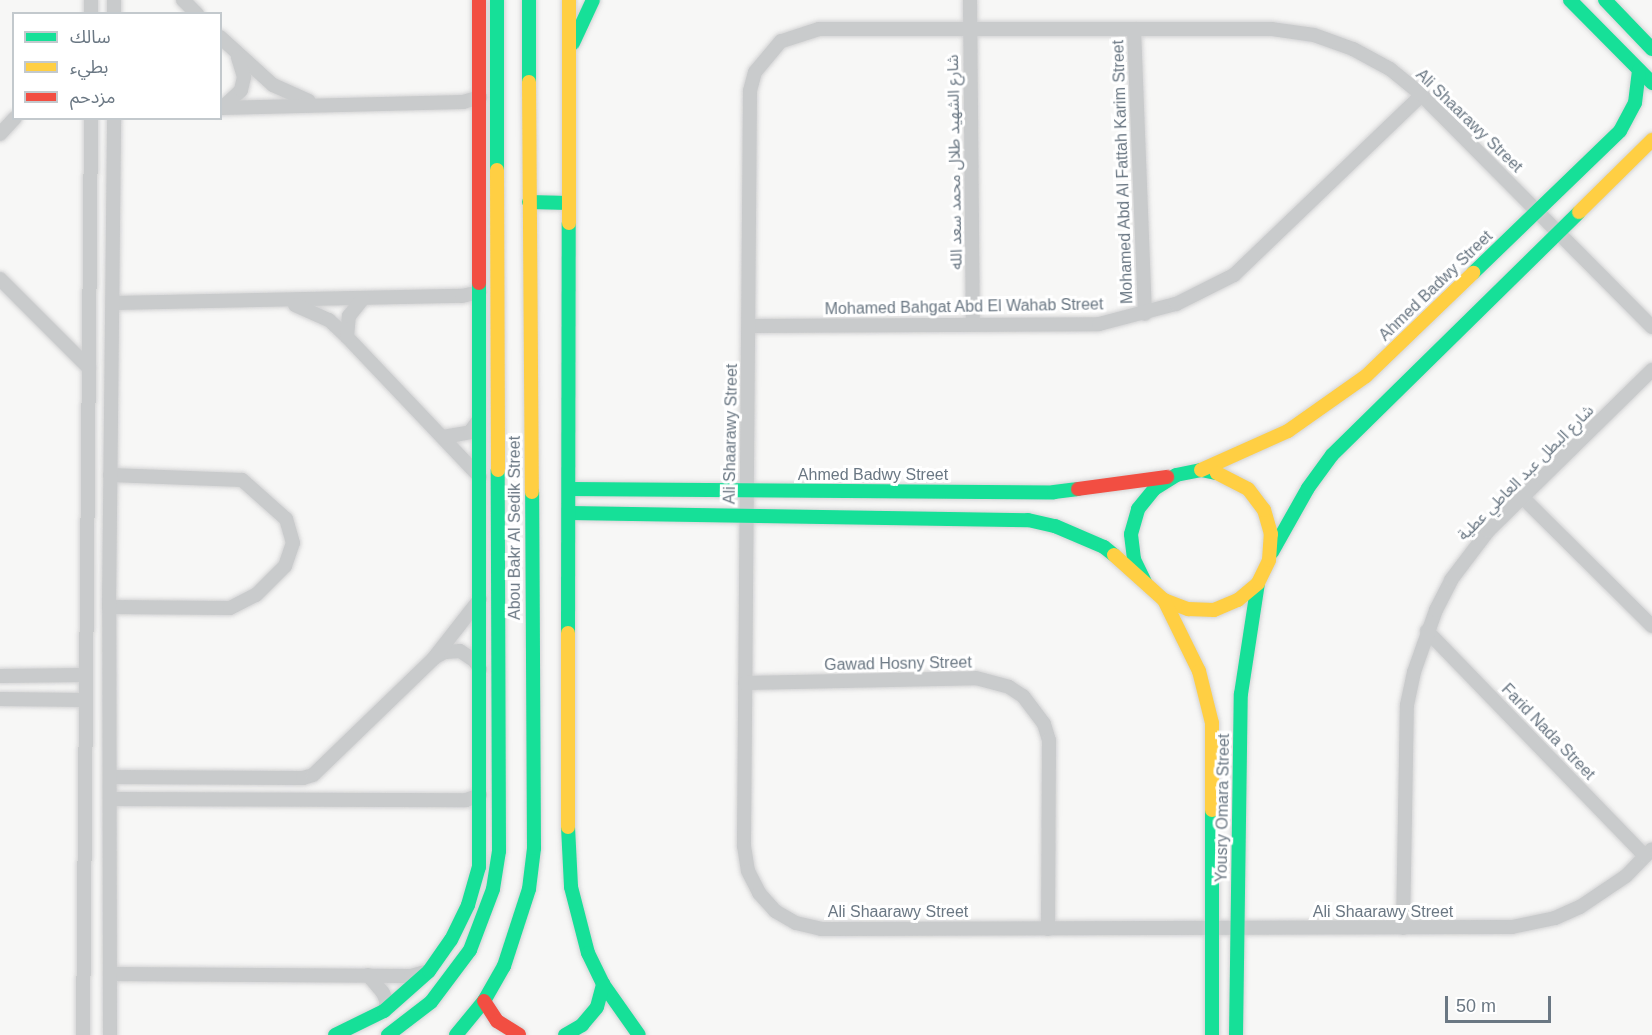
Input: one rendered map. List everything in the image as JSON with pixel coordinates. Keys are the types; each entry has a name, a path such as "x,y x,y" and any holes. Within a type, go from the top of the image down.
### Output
{"street":[{"path":"183,0 195,12"},
{"path":"334,1035 384,1011 429,971 452,939 468,905 479,867 479,0"},
{"path":"388,1035 431,1002 452,977 470,950 487,910 499,851 500,308 497,0"},
{"name":"Abou Bakr Al Sedik Street","path":"456,1035 484,1001 519,928 534,848 529,0"},
{"path":"569,0 569,864 578,921 603,984 639,1035"},
{"path":"569,54 593,0"},
{"name":"شارع الشهيد طلال محمد سعد الله","path":"969,0 973,324"},
{"path":"1570,0 1652,83"},
{"path":"1605,0 1652,49"},
{"name":"Ali Shaarawy Street","path":"1649,852 1604,893 1555,918 1512,927 821,929 796,923 775,911 751,878 744,846 750,92 766,55 790,37 819,29 1272,30 1314,35 1353,48 1390,69 1422,95 1652,327"},
{"name":"Mohamed Abd Al Fattah Karim Street","path":"1134,29 1145,314"},
{"path":"222,39 273,85 317,104"},
{"path":"222,107 234,101 244,77 235,51"},
{"name":"Ahmed Badwy Street","path":"1201,470 1288,431 1341,396 1620,131 1635,103 1639,70"},
{"name":"Mohamed Bahgat Abd El Wahab Street","path":"748,326 1099,324 1145,314 1206,291 1234,275 1422,95"},
{"path":"222,108 463,102 480,97"},
{"path":"0,134 13,120"},
{"path":"83,1035 92,123 114,124 114,303 108,607 110,1035"},
{"path":"569,513 1028,520 1055,526 1104,547 1164,600 1188,609 1214,610 1238,600 1258,583 1291,514 1332,455 1652,140"},
{"path":"529,202 569,203"},
{"path":"0,279 89,368"},
{"path":"114,303 462,297 480,292"},
{"path":"347,337 349,316 363,299"},
{"path":"284,301 329,320 480,477"},
{"path":"480,309 500,308"},
{"name":"شارع البطل عبد العاطي عطية","path":"1403,928 1405,738 1414,672 1427,631 1451,580 1470,552 1522,497 1652,370"},
{"path":"480,417 499,420"},
{"path":"443,437 470,432 480,417"},
{"path":"1145,582 1134,559 1131,534 1138,509 1154,489 1176,475 1201,470 1234,480 1248,489 1264,510 1271,534 1269,560"},
{"path":"108,607 230,608 256,595 285,566 293,543 286,519 242,480 110,475"},
{"name":"Ahmed Badwy Street","path":"569,489 1054,492 1127,485 1176,475"},
{"path":"1522,497 1652,626"},
{"name":"Yousry Omara Street","path":"1236,1035 1241,694 1258,583"},
{"path":"110,777 303,778 313,775 433,659 480,599"},
{"name":"Yousry Omara Street","path":"1164,600 1199,671 1212,723 1212,1035"},
{"name":"Farid Nada Street","path":"1427,631 1649,852"},
{"path":"433,659 445,652 460,651 474,660 480,671"},
{"path":"480,671 498,671"},
{"path":"0,676 86,675"},
{"name":"Gawad Hosny Street","path":"745,683 976,678 1009,687 1023,696 1040,716 1049,740 1048,929"},
{"path":"0,699 86,700"},
{"path":"110,799 466,800 480,795"},
{"path":"85,887 109,888"},
{"path":"110,974 411,976 429,971"},
{"path":"368,975 383,993 387,1002 384,1011"},
{"path":"565,1035 582,1025 597,1007 603,984"},
{"path":"484,1001 497,1021 519,1035"}],"traffic: fast":[{"path":"497,0 497,170"},
{"path":"529,0 529,82"},
{"path":"573,43 593,0"},
{"path":"1570,0 1652,83"},
{"path":"1605,0 1652,49"},
{"path":"1473,273 1620,131 1635,103 1639,70"},
{"path":"529,202 569,203"},
{"path":"1272,552 1308,488 1332,455 1579,212"},
{"path":"568,633 569,223"},
{"path":"335,1035 384,1011 429,971 451,940 468,905 479,867 479,283"},
{"path":"388,1035 431,1002 470,950 493,889 499,851 498,470"},
{"path":"1145,582 1134,559 1131,534 1138,509 1154,489 1176,475 1201,470 1217,473"},
{"path":"569,489 1054,492 1078,489"},
{"path":"456,1035 484,1001 504,966 529,889 534,848 532,492"},
{"path":"569,513 1028,520 1055,526 1104,547 1114,555"},
{"path":"1236,1035 1241,694 1258,583"},
{"path":"1212,810 1212,1035"},
{"path":"568,827 571,887 588,953 603,984 639,1035"},
{"path":"565,1035 582,1025 597,1007 603,984"}],"traffic: slow":[{"path":"569,0 569,223"},
{"path":"529,82 532,492"},
{"path":"1579,212 1652,140"},
{"path":"497,170 498,470"},
{"path":"1201,470 1288,431 1366,376 1473,273"},
{"path":"1114,555 1164,600 1188,609 1214,610 1238,600 1258,583 1269,560 1271,534 1264,510 1248,489 1217,473"},
{"path":"1164,600 1199,671 1212,723 1212,810"},
{"path":"568,633 568,827"}],"traffic: jam":[{"path":"479,0 479,283"},
{"path":"1078,489 1167,477"},
{"path":"484,1001 497,1021 519,1035"}]}
